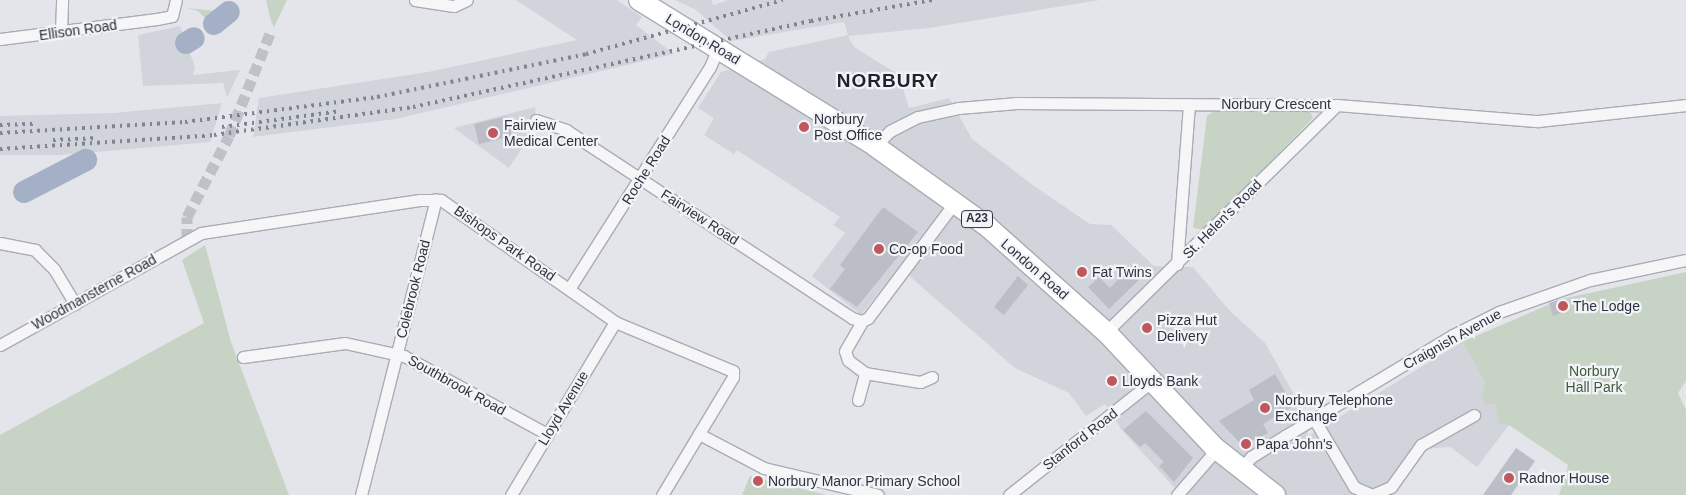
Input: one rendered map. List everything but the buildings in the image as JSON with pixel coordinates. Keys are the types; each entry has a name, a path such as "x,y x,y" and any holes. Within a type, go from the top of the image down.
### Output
{"highway":[{"name":"London Road","path":"639,0 875,146 955,202 1106,332 1150,383 1217,449 1275,495"}],"street":[{"path":"61,32 62,0"},
{"name":"Ellison Road","path":"0,39 172,16 176,0"},
{"path":"415,0 454,6 467,0"},
{"name":"Roche Road","path":"569,289 715,58 718,48"},
{"name":"Norbury Crescent","path":"875,146 907,122 959,108 1017,103 1337,104 1538,121 1686,105"},
{"path":"1177,264 1190,104"},
{"name":"St. Helen's Road","path":"1106,332 1337,104"},
{"name":"Fairview Road","path":"536,120 566,130 852,318 862,321"},
{"name":"Bishops Park Road","path":"436,199 451,205 615,322 731,368 731,381 699,434"},
{"name":"Woodmansterne Road","path":"0,345 187,240 215,230 436,199"},
{"name":"Colebrook Road","path":"361,495 436,199"},
{"path":"932,377 920,382 865,373 848,360 845,351 862,321 868,318 955,202"},
{"path":"0,243 28,246 40,253 75,304"},
{"name":"Craignish Avenue","path":"1241,469 1256,453 1453,335 1528,299 1590,280 1686,260"},
{"name":"Lloyd Avenue","path":"510,495 615,322"},
{"name":"Southbrook Road","path":"243,357 345,343 397,354 547,434"},
{"path":"858,400 865,373"},
{"name":"Stanford Road","path":"1010,495 1150,383"},
{"path":"1314,419 1354,487 1372,495 1391,487 1421,445 1474,415"},
{"path":"662,495 699,434 764,468 878,495"},
{"path":"1177,495 1217,449"}],"shaded area":[{"path":"516,0 617,0 642,17 636,25 674,54 396,119 253,137 259,98 428,72 577,40"},
{"path":"675,0 712,0 713,5 729,0 1100,0 929,28 848,36 854,47 899,75 909,108 949,98 972,139 1034,186 1090,224 1111,225 1154,266 1193,267 1229,310 1265,343 1304,412 1308,436 1462,342 1485,382 1482,395 1484,404 1496,404 1509,425 1477,467 1450,447 1424,449 1393,495 1181,495 1121,429 1105,404 1086,416 1069,393 1015,368 899,267 861,315 812,276 845,233 833,225 840,217 737,150 734,154 704,135 714,118 698,108 721,72 765,59 769,52 848,35 844,22 731,41 696,10"},
{"path":"180,26 195,67 193,75 240,70 227,98 223,83 143,86 138,35"},
{"path":"222,103 210,142 61,155 0,155 0,116 114,113"},
{"path":"535,107 537,125 509,168 454,128"}],"green space":[{"path":"266,0 287,0 274,27 271,21"},
{"path":"187,8 226,12 211,24 198,11"},
{"path":"1217,109 1310,112 1313,118 1205,230 1193,228 1207,116"},
{"path":"205,245 231,342 289,495 0,495 0,435 204,323 182,260"},
{"name":"Norbury Hall Park","path":"1686,272 1686,381 1678,393 1686,410 1686,495 1559,495 1568,465 1509,425 1498,423 1496,404 1484,405 1482,395 1485,382 1462,342 1562,299"},
{"name":"Norbury Manor Primary School","path":"750,476 827,495 742,495"}],"waterway":[{"path":"214,24 229,12"},
{"path":"186,43 194,38"},
{"path":"24,192 86,160"}],"tunnel":[{"path":"187,240 187,217 229,136 271,31"}],"railway":[{"path":"0,133 185,122 377,97 586,54 783,0"},
{"path":"0,149 214,135 413,107 811,21 932,0"},
{"path":"222,127 341,111"},
{"path":"0,125 36,124"},
{"path":"53,140 98,138"}],"place":[{"name":"Norbury Post Office","path":"804,127"},
{"name":"Fairview Medical Center","path":"493,133"},
{"name":"Co-op Food","path":"879,249"},
{"name":"Fat Twins","path":"1082,272"},
{"name":"The Lodge","path":"1563,306"},
{"name":"Pizza Hut Delivery","path":"1147,328"},
{"name":"Lloyds Bank","path":"1112,381"},
{"name":"Norbury Telephone Exchange","path":"1265,408"},
{"name":"Papa John's","path":"1246,444"},
{"name":"Radnor House","path":"1509,478"},
{"name":"Norbury Manor Primary School","path":"758,481"}],"district":[{"name":"NORBURY","path":"888,81"}]}
